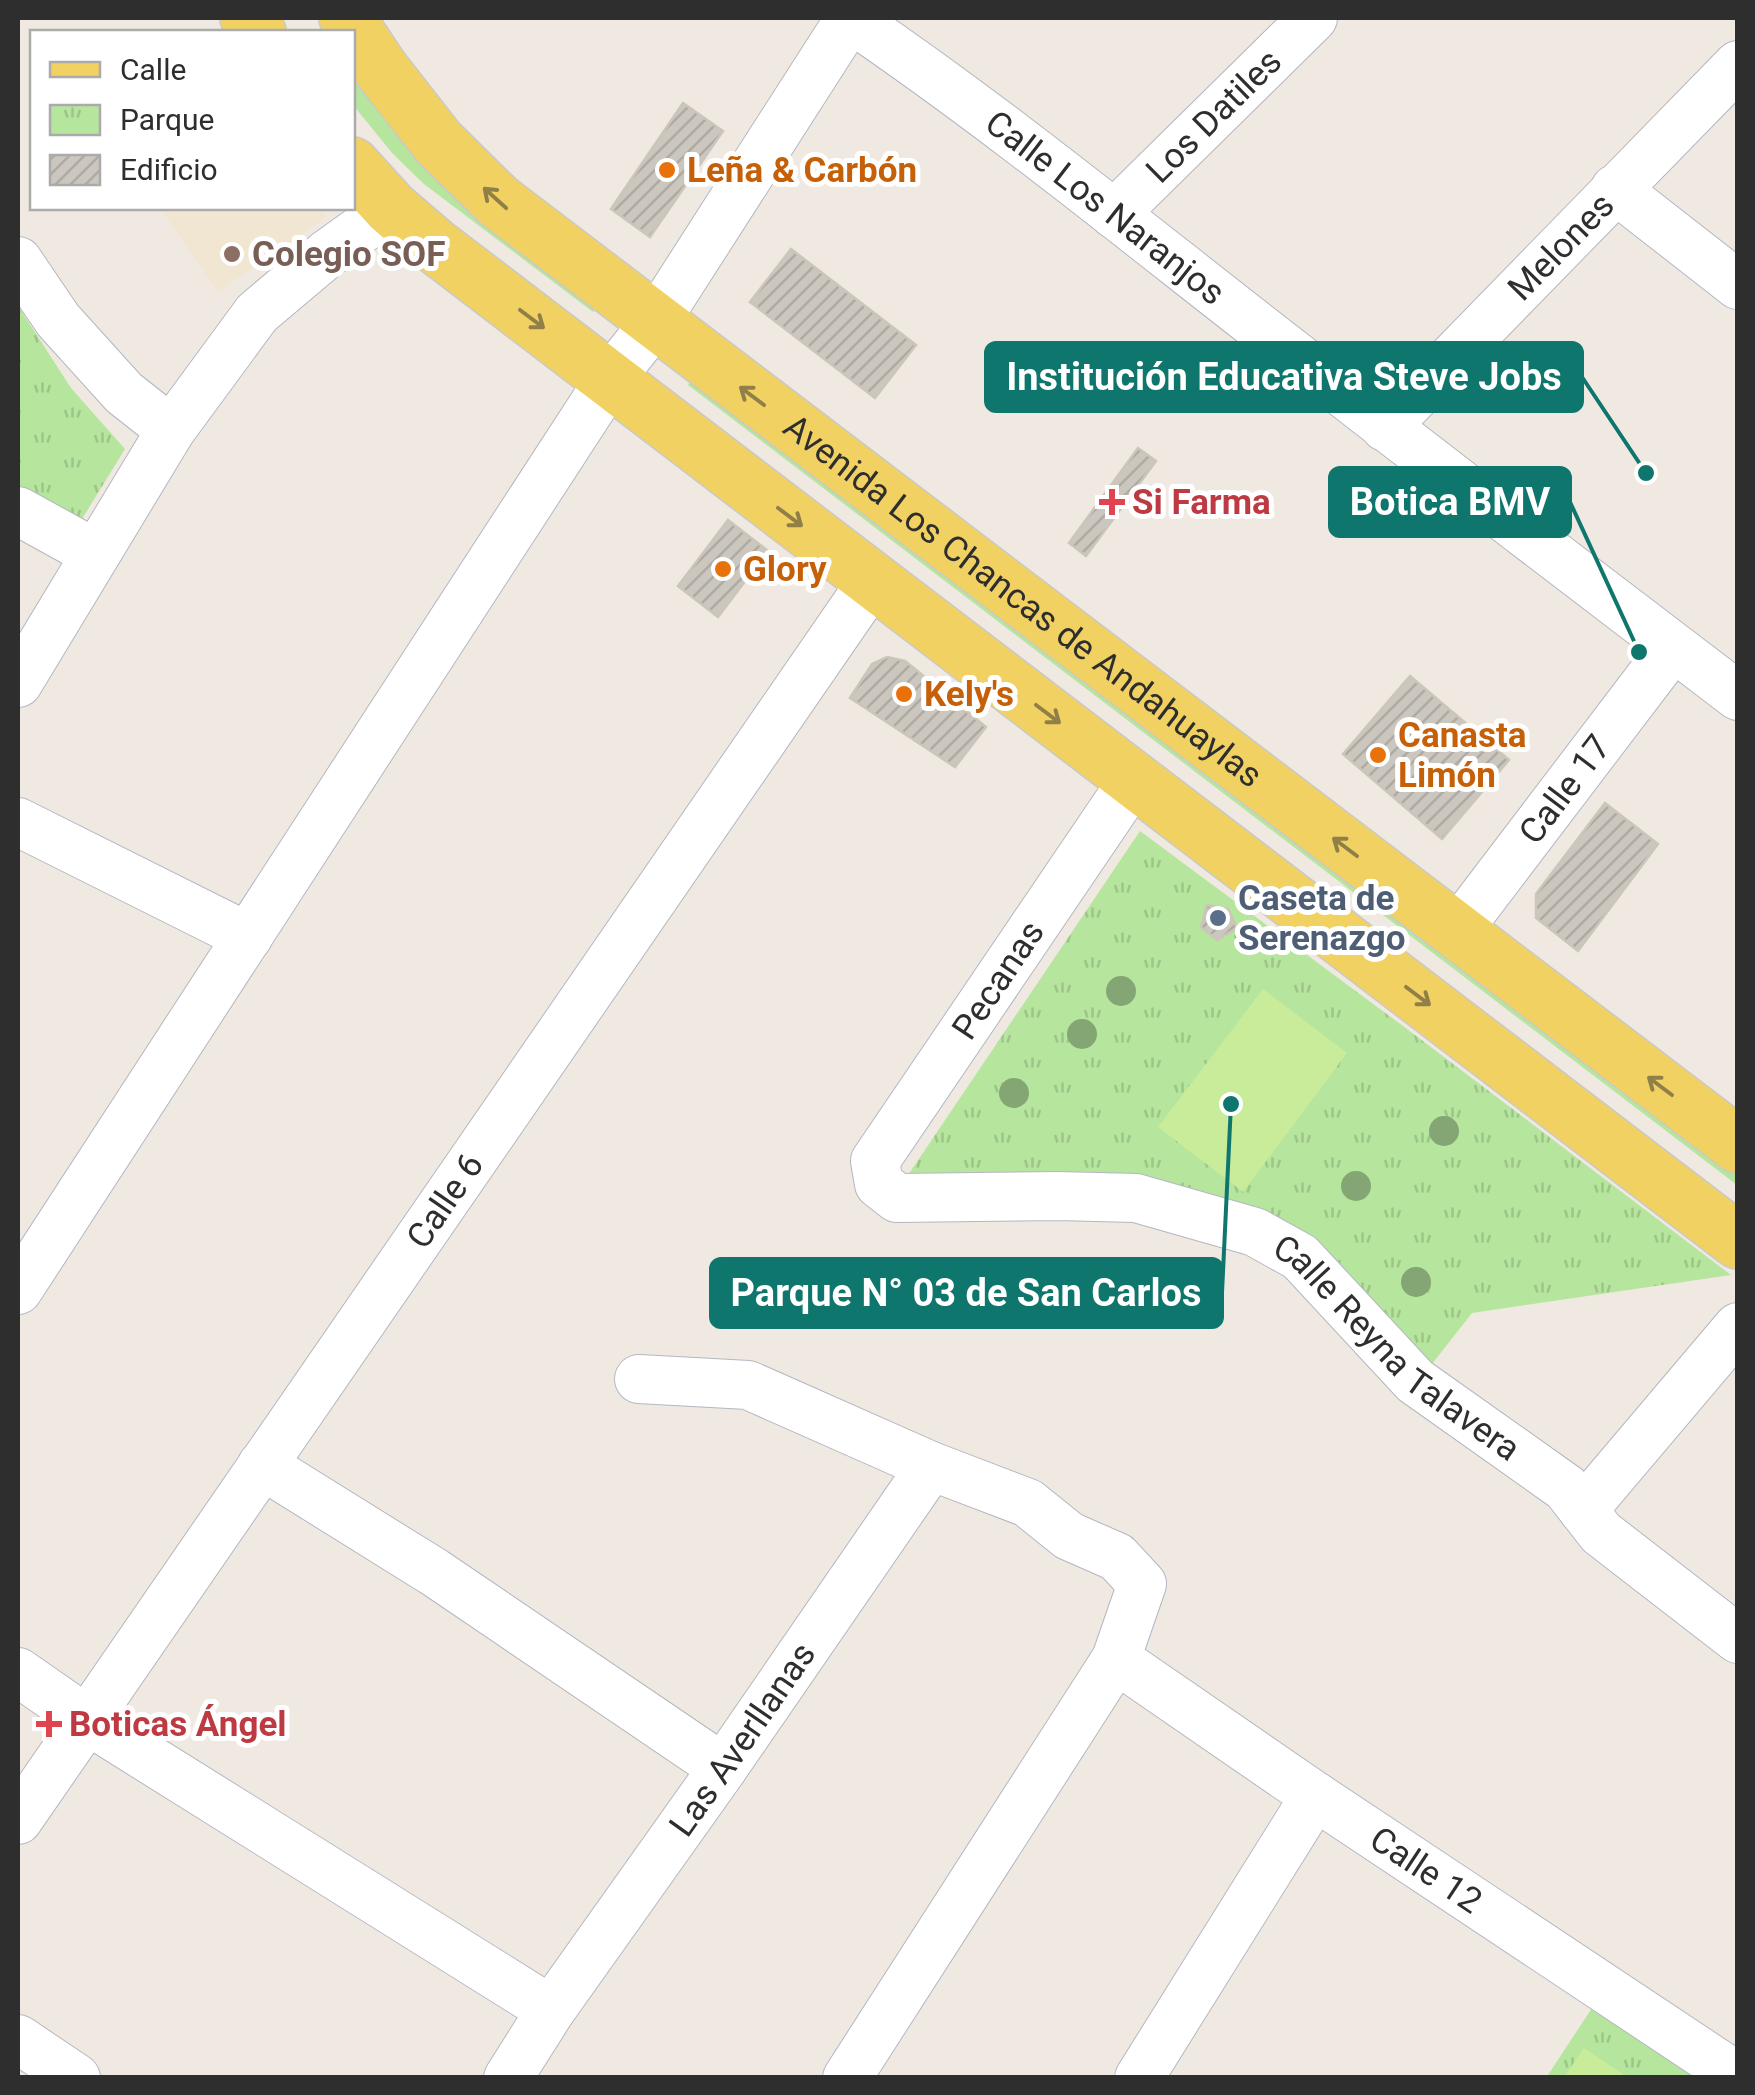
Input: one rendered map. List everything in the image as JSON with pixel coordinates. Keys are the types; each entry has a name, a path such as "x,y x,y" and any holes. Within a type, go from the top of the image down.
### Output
{"main road":[{"name":"Avenida Los Chancas de Andahuaylas","path":"347,18 438,142 498,201 1738,1145"},
{"name":"Avenida Los Chancas de Andahuaylas","path":"355,168 391,208 434,245 1738,1240"}],"street":[{"path":"18,1290 610,379 655,322 850,18"},
{"name":"Calle Los Naranjos","path":"850,18 904,54 1114,214 1738,696"},
{"name":"Los Datiles","path":"1114,214 1312,18"},
{"name":"Melones","path":"1385,427 1738,65"},
{"path":"1615,189 1738,285"},
{"path":"18,682 171,430 257,312 391,208"},
{"path":"18,262 58,320 124,393 171,430"},
{"path":"18,511 96,554"},
{"name":"Calle 6","path":"18,1820 873,580"},
{"name":"Calle 17","path":"1456,932 1673,647"},
{"name":"Pecanas","path":"879,1184 875,1161 1134,779"},
{"path":"18,822 248,936"},
{"name":"Calle Reyna Talavera","path":"879,1184 898,1198 1136,1198 1256,1232 1300,1257 1416,1381 1566,1488 1600,1533 1738,1639"},
{"path":"1583,1510 1738,1326"},
{"path":"639,1379 748,1386 931,1466 1028,1503 1069,1536 1117,1557 1142,1584 1116,1659 848,2078"},
{"path":"262,1465 434,1572 722,1768"},
{"name":"Las Averllanas","path":"508,2078 931,1466"},
{"name":"Calle 12","path":"1116,1659 1738,2077"},
{"path":"18,1672 86,1720 552,2010"},
{"path":"1139,2078 1315,1796"},
{"path":"18,2039 76,2078"}],"shaded area":[{"name":"Colegio SOF","path":"161,210 322,210 327,217 218,292"}],"green space":[{"path":"355,56 604,298 593,312 424,184 355,107"},
{"path":"18,306 71,388 125,449 77,527 18,496"},
{"path":"698,371 1737,1163 1737,1185 688,385"},
{"path":"1140,831 1731,1275 1472,1313 1421,1378 1314,1251 902,1184"},
{"path":"1263,989 1347,1053 1243,1192 1158,1127"},
{"path":"1592,2008 1693,2077 1546,2078"},
{"path":"1584,2048 1627,2077 1564,2077"}],"building":[{"name":"Leña & Carbón","path":"683,103 723,131 650,237 611,209"},
{"path":"791,249 916,345 875,398 750,302"},
{"name":"Si Farma","path":"1138,448 1156,461 1086,556 1069,543"},
{"name":"Glory","path":"728,520 768,551 718,617 678,586"},
{"path":"887,657 905,661 986,727 955,767 850,698 872,664"},
{"path":"1410,676 1509,760 1442,839 1343,754"},
{"path":"1605,803 1658,844 1578,951 1536,918 1536,894"},
{"name":"Caseta de Serenazgo","path":"1207,905 1228,909 1237,928 1217,940 1201,927"}],"place":[{"name":"Leña & Carbón","path":"667,170"},
{"name":"Colegio SOF","path":"232,254"},
{"name":"Institución Educativa Steve Jobs","path":"1646,473"},
{"name":"Si Farma","path":"1112,502"},
{"name":"Glory","path":"723,569"},
{"name":"Botica BMV","path":"1639,652"},
{"name":"Kely's","path":"904,694"},
{"name":"Canasta Limón","path":"1378,755"},
{"name":"Caseta de Serenazgo","path":"1218,918"},
{"name":"Parque N° 03 de San Carlos","path":"1231,1104"},
{"name":"Boticas Ángel","path":"49,1724"}]}
